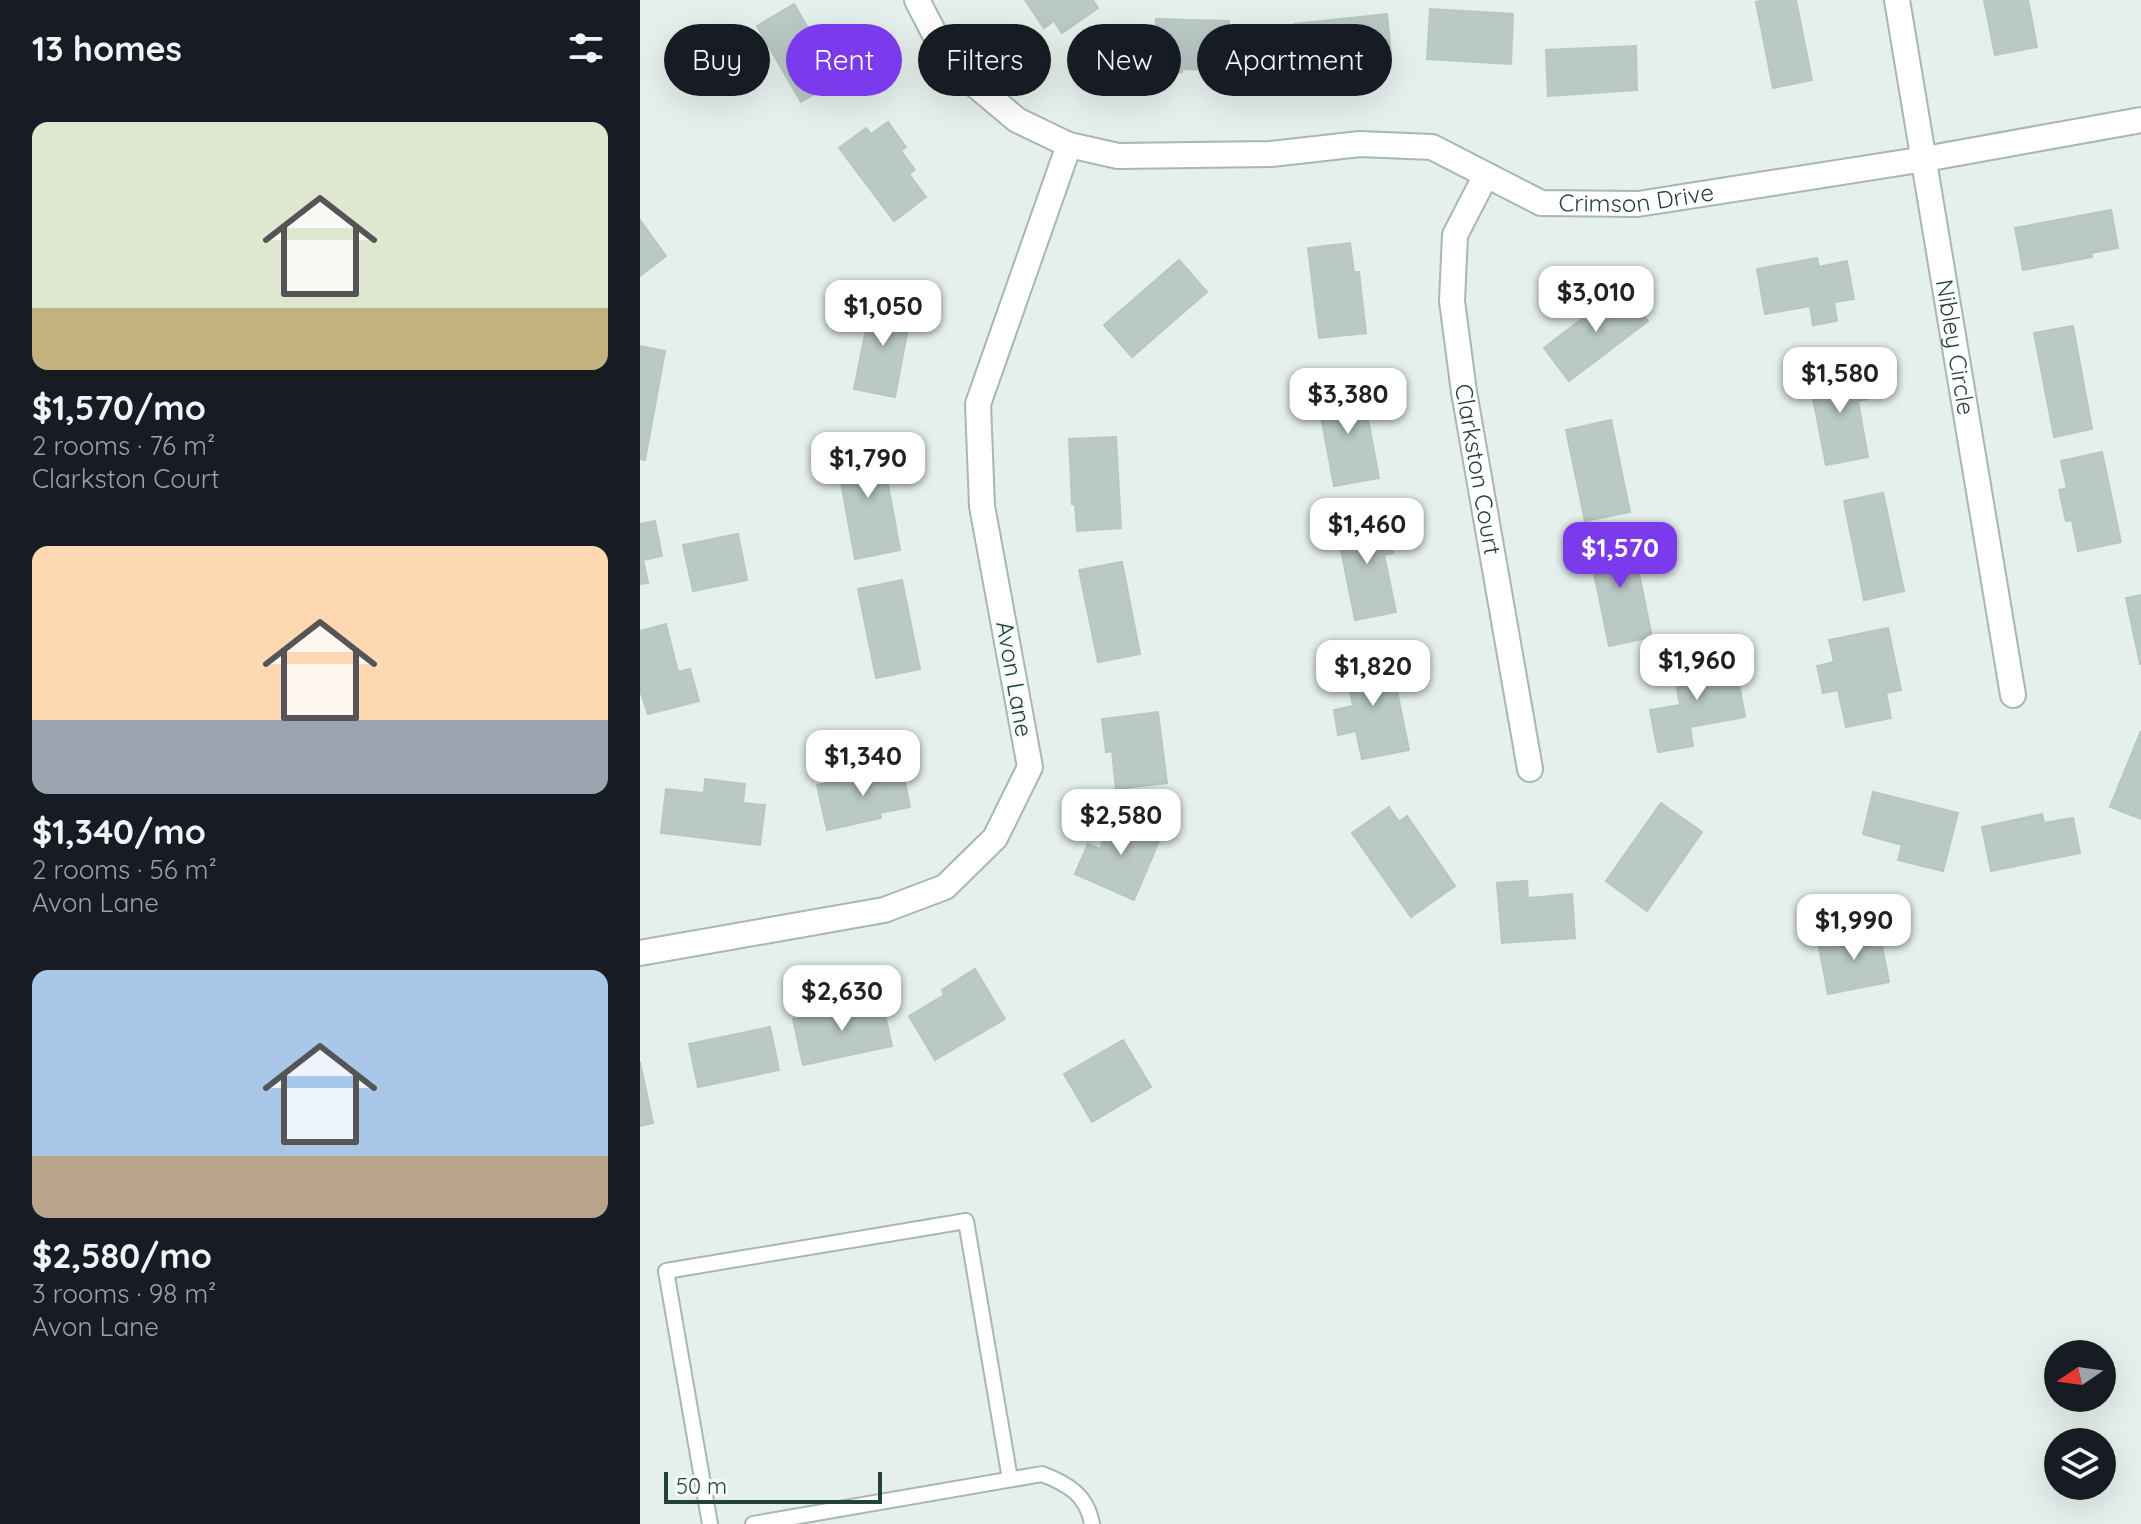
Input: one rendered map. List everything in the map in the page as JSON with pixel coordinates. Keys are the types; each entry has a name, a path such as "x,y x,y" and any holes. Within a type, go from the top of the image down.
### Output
{"street":[{"name":"Crimson Drive","path":"917,0 950,64 1017,120 1069,145 1118,156 1271,154 1360,144 1432,147 1541,203 1638,204 1925,159 2141,120"},
{"name":"Nibley Circle","path":"1897,0 2013,695"},
{"name":"Avon Lane","path":"640,953 884,910 945,887 995,838 1030,767 982,506 978,404 1069,145"},
{"name":"Clarkston Court","path":"1486,175 1455,235 1452,301 1464,392 1530,769"}],"lane":[{"path":"710,1524 666,1271 966,1221 1010,1479"},
{"path":"753,1524 1042,1474 1067,1484 1089,1509 1092,1524"}],"building":[{"path":"1025,0 1093,0 1098,8 1075,24 1067,24 1067,30 1062,33 1054,21 1041,24"},
{"path":"1796,0 1812,80 1773,88 1756,2"},
{"path":"1984,0 2028,0 2037,47 1995,55"},
{"path":"794,4 806,24 786,24 786,76 770,48 770,24 760,24"},
{"path":"1430,9 1513,14 1511,64 1427,59"},
{"path":"1387,14 1388,24 1294,24"},
{"path":"1156,19 1229,21 1229,24 1197,24 1197,69 1182,69 1182,72 1181,24 1156,24"},
{"path":"1636,46 1637,90 1548,96 1546,50"},
{"path":"798,96 811,96 801,102"},
{"path":"888,122 906,147 901,151 915,170 909,174 926,197 894,221 839,148 866,128 871,134"},
{"path":"2111,210 2118,248 2091,253 2092,257 2023,270 2015,228"},
{"path":"640,220 666,256 640,276"},
{"path":"1350,243 1354,272 1359,272 1366,333 1319,338 1308,248"},
{"path":"1817,258 1819,267 1847,261 1854,299 1834,302 1837,321 1813,325 1810,306 1765,314 1757,269"},
{"path":"1179,260 1207,292 1132,357 1104,325"},
{"path":"1622,288 1648,321 1569,381 1544,348"},
{"path":"872,299 912,307 895,397 854,389"},
{"path":"2073,326 2092,429 2054,437 2034,333"},
{"path":"640,346 665,351 645,460 640,459"},
{"path":"1862,368 1868,399 1858,401 1868,457 1826,465 1809,378"},
{"path":"1362,387 1379,478 1334,486 1317,395"},
{"path":"1611,420 1630,512 1585,521 1566,430"},
{"path":"1116,437 1121,528 1077,531 1075,504 1072,504 1069,439"},
{"path":"880,441 900,550 855,559 835,450"},
{"path":"2102,452 2121,542 2078,551 2072,520 2066,521 2059,490 2067,488 2061,461"},
{"path":"1883,493 1904,591 1864,600 1844,501"},
{"path":"1385,515 1393,553 1384,555 1396,612 1355,620 1336,525"},
{"path":"655,521 662,556 643,560 648,583 640,584 640,524"},
{"path":"738,534 747,580 693,591 683,545"},
{"path":"1631,535 1652,637 1609,646 1588,544"},
{"path":"1122,562 1140,654 1098,662 1079,570"},
{"path":"902,580 920,669 876,678 858,589"},
{"path":"2141,595 2141,664 2140,664 2126,598"},
{"path":"666,624 678,672 690,669 699,701 648,714 640,690 640,631"},
{"path":"1888,628 1901,690 1886,693 1891,718 1846,727 1838,690 1823,693 1817,666 1834,662 1829,640"},
{"path":"1716,655 1719,671 1736,667 1745,717 1690,727 1693,746 1658,752 1650,710 1680,705 1672,663"},
{"path":"1370,656 1371,660 1390,656 1409,750 1362,759 1356,731 1338,735 1334,710 1353,706 1344,661"},
{"path":"1158,712 1167,783 1116,789 1112,751 1106,752 1102,719"},
{"path":"2141,731 2141,819 2110,807"},
{"path":"902,768 910,807 880,813 881,818 827,830 817,785"},
{"path":"705,779 745,784 743,803 765,805 760,845 661,833 666,789 704,793"},
{"path":"1873,792 1958,813 1943,871 1898,860 1902,845 1863,834"},
{"path":"1661,803 1702,832 1647,911 1606,881"},
{"path":"1389,807 1399,822 1407,816 1455,886 1411,917 1352,833"},
{"path":"1115,814 1162,834 1134,900 1075,874 1088,844 1100,849"},
{"path":"2042,814 2044,823 2073,818 2080,853 1991,871 1982,827"},
{"path":"1527,881 1528,898 1572,894 1575,938 1502,943 1497,883"},
{"path":"1879,930 1889,982 1828,994 1818,942"},
{"path":"975,969 1005,1019 935,1060 909,1016 944,995 942,990"},
{"path":"882,1001 892,1046 803,1065 793,1019"},
{"path":"770,1027 779,1070 698,1087 689,1044"},
{"path":"1123,1040 1151,1087 1092,1122 1064,1074"},
{"path":"640,1062 653,1123 640,1126"}]}
